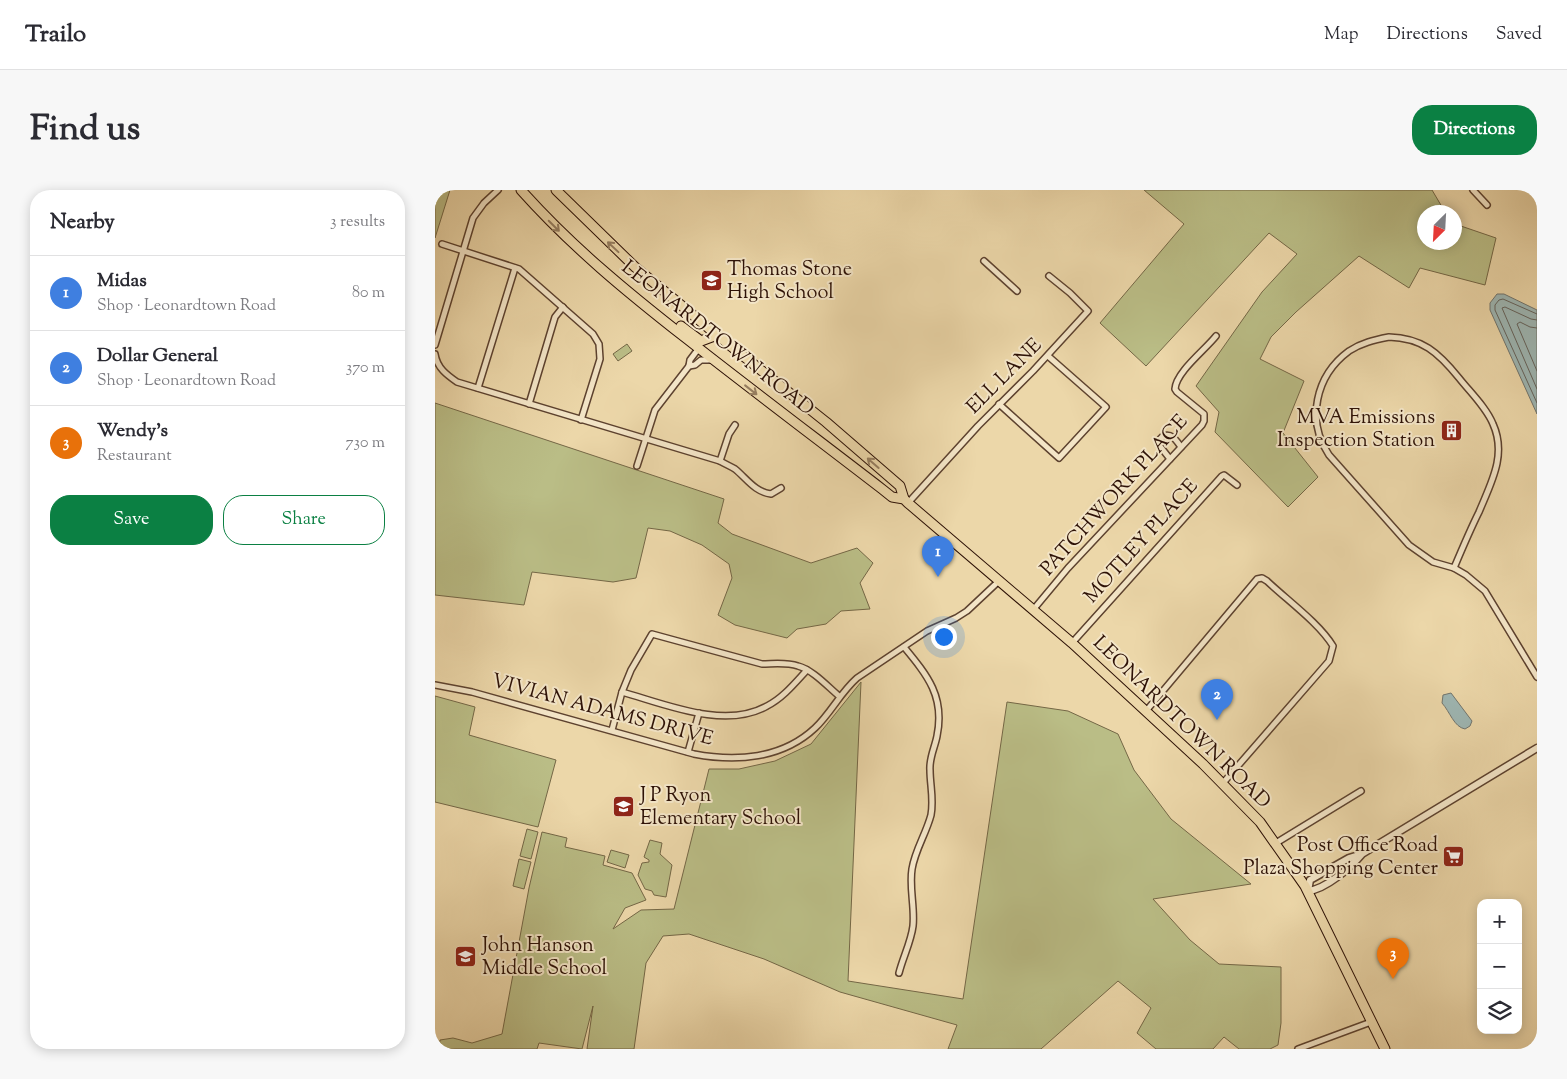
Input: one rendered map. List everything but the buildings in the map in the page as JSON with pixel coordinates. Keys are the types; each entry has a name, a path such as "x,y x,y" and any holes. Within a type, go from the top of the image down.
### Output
{"highway":[{"name":"LEONARDTOWN ROAD","path":"520,190 576,248 644,305 892,496 906,501 1000,580 1072,643 1223,783 1250,811 1276,843 1307,891 1385,1049"},
{"name":"LEONARDTOWN ROAD","path":"556,190 635,267 819,417 900,486 906,501"},
{"path":"644,305 656,308 700,341 717,335"},
{"path":"699,348 715,342 736,356 752,362"}],"street":[{"path":"435,345 473,218 481,206 498,190"},
{"path":"1473,190 1487,205"},
{"path":"442,244 519,269 593,334 601,351 581,420"},
{"path":"984,261 1017,291"},
{"path":"478,388 515,268"},
{"name":"ELL LANE","path":"906,501 1048,356 1088,311 1049,276"},
{"path":"529,404 555,318 563,307"},
{"name":"PATCHWORK PLACE","path":"1033,610 1069,568 1198,430 1204,421 1204,414 1177,392 1175,384 1216,336"},
{"path":"1454,568 1493,480 1498,459 1496,432 1489,416 1463,383 1443,359 1429,348 1418,342 1389,337 1367,342 1350,350 1325,378 1316,405 1315,415 1316,428 1321,442 1338,466 1409,545 1433,562 1454,568 1466,575 1485,591 1537,677"},
{"path":"689,366 690,360 699,348"},
{"path":"435,354 440,368 446,375 457,382 721,461 734,469 762,493 771,494 781,488"},
{"path":"999,404 1059,458 1105,407 1048,356"},
{"path":"637,466 655,410 689,366 701,360 713,360"},
{"path":"721,461 729,434 735,426"},
{"path":"1170,459 1159,445 1160,439 1163,436 1173,436 1181,447"},
{"name":"MOTLEY PLACE","path":"1072,643 1222,476 1224,475 1237,485"},
{"path":"1146,711 1257,580 1262,578 1267,581 1303,614 1326,636 1333,646 1329,661 1223,783"},
{"name":"VIVIAN ADAMS DRIVE","path":"435,685 472,692 688,752 729,759 746,758 771,752 795,742 814,728 839,696 857,678 927,631 967,611 1000,580"},
{"path":"612,730 622,692 631,670 652,634 762,664 777,663 797,666 807,670 839,696"},
{"path":"899,973 912,934 912,868 918,846 931,815 933,798 930,770 939,721 939,709 934,689 904,647"},
{"path":"622,692 716,717 736,717 753,713 768,706 791,688 807,670"},
{"path":"688,752 699,713"},
{"path":"1363,854 1349,858 1310,880 1307,891 1317,890 1352,865 1363,854 1537,748"},
{"path":"1276,843 1361,791"},
{"path":"1299,1049 1371,1022"}],"green space":[{"path":"435,190 450,190 435,238"},
{"path":"1144,190 1432,190 1441,205 1417,205 1417,250 1462,250 1462,226 1496,238 1485,285 1420,268 1409,288 1359,256 1271,337 1260,359 1304,381 1283,433 1318,477 1288,507 1215,432 1219,412 1196,386 1262,292 1297,254 1269,233 1146,366 1100,323 1184,224"},
{"path":"627,344 632,351 618,361 613,354"},
{"path":"435,403 724,499 718,523 732,534 811,563 857,548 873,563 860,583 870,609 841,611 826,624 797,629 787,638 735,625 718,615 732,578 729,564 702,545 670,531 648,528 636,578 613,582 532,572 524,605 435,595"},
{"path":"861,682 848,981 963,999 1007,702 1068,711 1118,734 1134,770 1171,819 1251,884 1153,899 1190,940 1219,964 1281,967 1281,1023 1278,1045 1270,1049 1239,1049 1224,1037 1213,1049 1156,1049 1137,1033 1151,1008 1118,981 1041,1049 948,1049 957,1025 840,992 764,959 689,934 663,936 646,963 634,1049 587,1049 593,1006 582,1049 539,1043 537,1049 439,1049 440,1040 453,1038 472,1043 502,1034 529,888 542,832 567,838 565,847 605,856 603,865 632,873 646,900 625,908 613,929 641,910 674,909 709,769 739,769 775,761 811,744"},
{"path":"435,696 475,707 469,735 556,760 538,827 435,802"},
{"path":"527,829 538,832 531,859 520,856"},
{"path":"650,840 662,843 660,854 672,865 666,897 654,895 652,891 645,889 638,875 642,863 649,862 644,857"},
{"path":"611,850 629,855 625,868 607,862"},
{"path":"519,859 531,862 524,889 513,886"}],"water":[{"path":"1497,294 1504,294 1537,310 1537,414 1490,310 1490,303"},
{"path":"1451,693 1472,721 1470,726 1465,729 1455,722 1442,703 1443,695"}],"place":[{"name":"Thomas Stone High School","path":"711,281"},
{"name":"MVA Emissions Inspection Station","path":"1451,430"},
{"name":"Midas","path":"938,577"},
{"name":"Dollar General","path":"1217,720"},
{"name":"J P Ryon Elementary School","path":"624,807"},
{"name":"Post Office Road Plaza Shopping Center","path":"1454,857"},
{"name":"John Hanson Middle School","path":"466,957"},
{"name":"Wendy's","path":"1393,979"}]}
